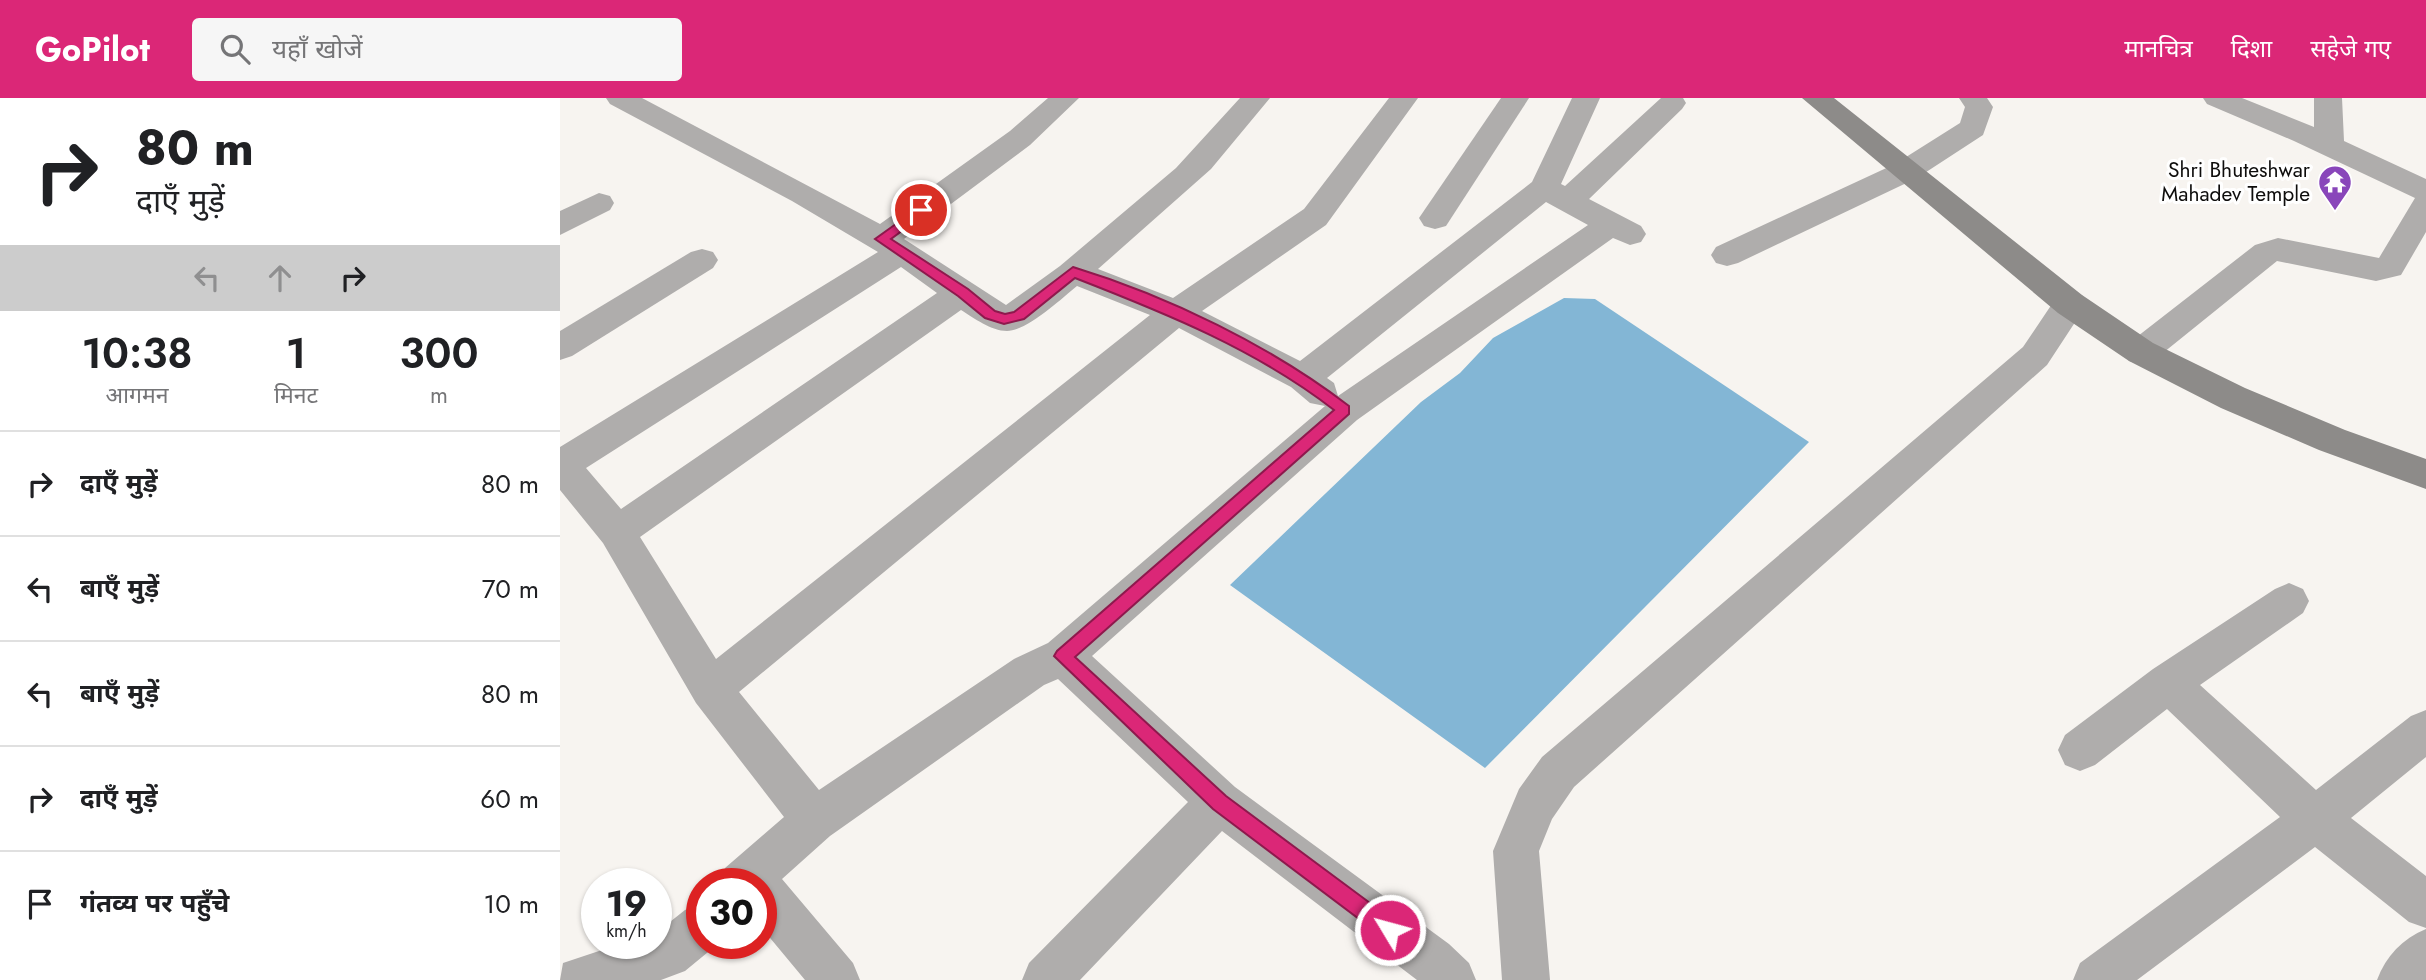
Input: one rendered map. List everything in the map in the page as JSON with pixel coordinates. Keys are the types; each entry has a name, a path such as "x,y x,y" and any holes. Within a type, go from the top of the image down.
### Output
{"main road":[{"path":"1816,98 2070,304 2141,352 2295,424 2426,474"}],"street":[{"path":"620,98 892,246 963,292 990,314 1004,319 1019,316 1198,164 1256,98"},
{"path":"814,820 711,689 617,532 561,464 892,246 1065,98"},
{"path":"711,689 1176,312 1315,217 1404,98"},
{"path":"1435,218 1515,98"},
{"path":"1556,195 1586,98"},
{"path":"1727,255 1906,171 1973,128 1979,107 1973,98"},
{"path":"2217,98 2329,145 2426,191"},
{"path":"2328,98 2329,145"},
{"path":"1303,378 1556,195 1672,103"},
{"path":"767,868 814,820 1029,672 1063,656 1344,410 1621,229 1556,195"},
{"path":"560,224 599,203"},
{"path":"2141,352 2266,253 2278,249 2376,270 2390,267 2426,205"},
{"path":"560,347 702,260"},
{"path":"1073,272 1176,312 1303,378 1344,410"},
{"path":"617,532 963,292"},
{"path":"1526,980 1516,851 1535,805 1558,772 2035,356 2070,304"},
{"path":"2080,750 2168,683 2288,601"},
{"path":"1063,656 1219,803 1432,961 1452,980"},
{"path":"2168,683 2315,819 2426,905"},
{"path":"2097,980 2315,819 2426,730"},
{"path":"1046,980 1219,803"},
{"path":"777,912 836,980"},
{"path":"580,980 668,954 686,940"},
{"path":"2401,980 2426,953"}],"water":[{"path":"1564,298 1595,299 1809,442 1485,768 1230,585 1421,402 1460,373 1493,338"}],"place":[{"name":"Shri Bhuteshwar Mahadev Temple","path":"2335,212"}],"route":[{"path":"921,210 882,239 963,292 990,314 1004,319 1019,316 1073,272 1176,312 1303,378 1344,410 1063,656 1219,803 1390,930"}]}
